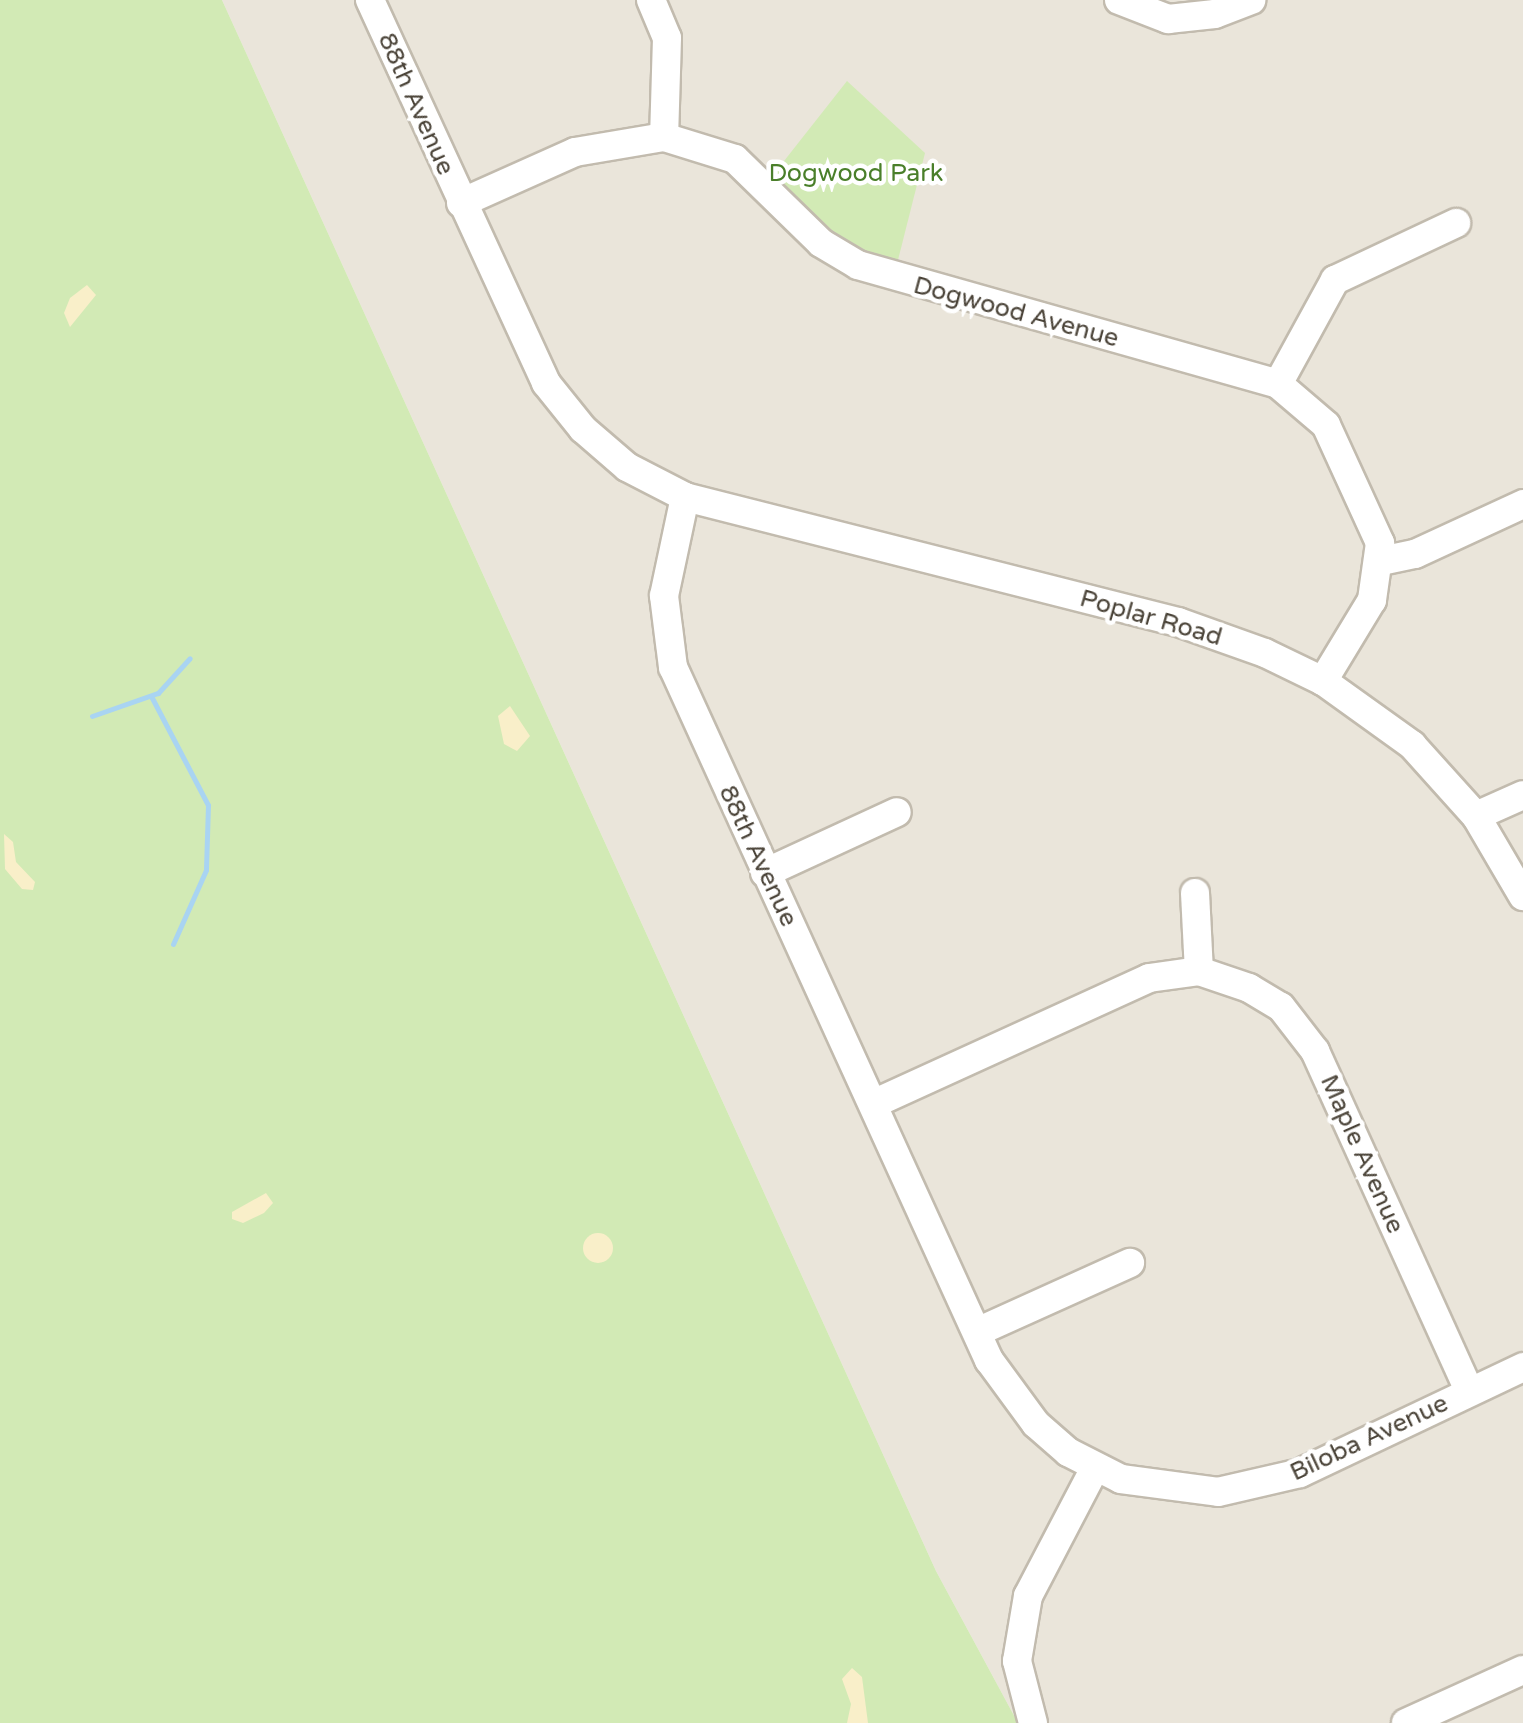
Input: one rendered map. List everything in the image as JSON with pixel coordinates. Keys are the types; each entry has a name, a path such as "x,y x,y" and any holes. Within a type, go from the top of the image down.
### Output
{"street":[{"name":"88th Avenue","path":"370,0 546,384 627,467 685,497 664,596 670,653 766,874 976,1332 1016,1404 1052,1439 1095,1468"},
{"path":"651,0 666,38 664,137"},
{"path":"1119,0 1168,19 1215,14 1251,0"},
{"name":"Dogwood Avenue","path":"461,203 576,152 664,137 735,159 821,243 872,271 1278,384 1318,415 1336,442 1371,514 1381,562 1372,600 1323,681"},
{"path":"1278,384 1335,280 1456,223"},
{"name":"Poplar Road","path":"685,497 1178,622 1323,681 1412,745 1476,816 1523,896"},
{"path":"1381,562 1414,554 1523,504"},
{"path":"1476,816 1523,795"},
{"path":"766,874 897,812"},
{"path":"874,1104 1126,987 1198,971 1195,893"},
{"name":"Maple Avenue","path":"1198,971 1266,997 1308,1040 1469,1391"},
{"path":"976,1332 1130,1263"},
{"name":"Biloba Avenue","path":"1095,1468 1186,1492 1251,1487 1300,1473 1523,1366"},
{"path":"1032,1723 1016,1662 1028,1596 1095,1468"},
{"path":"1406,1723 1523,1670"}],"shaded area":[{"path":"222,0 1523,0 1523,1723 1018,1723 936,1571"}],"green space":[{"path":"0,0 222,0 936,1571 1018,1723 0,1723"},
{"name":"Dogwood Park","path":"847,81 925,153 896,268 825,231 773,175"}],"sand":[{"path":"87,285 96,295 70,327 64,313 70,298"},
{"path":"510,706 530,736 517,751 504,744 498,716"},
{"path":"4,834 13,842 16,862 35,882 33,890 22,889 5,869"},
{"path":"266,1193 273,1203 264,1213 243,1223 232,1219 232,1212"},
{"path":"598,1233 609,1237 613,1248 609,1259 598,1263 587,1259 583,1248 587,1237"},
{"path":"852,1668 862,1677 868,1723 847,1723 851,1704 842,1679"}],"waterway":[{"path":"92,716 158,693 190,658"},
{"path":"151,696 208,805 206,870 173,944"}]}
